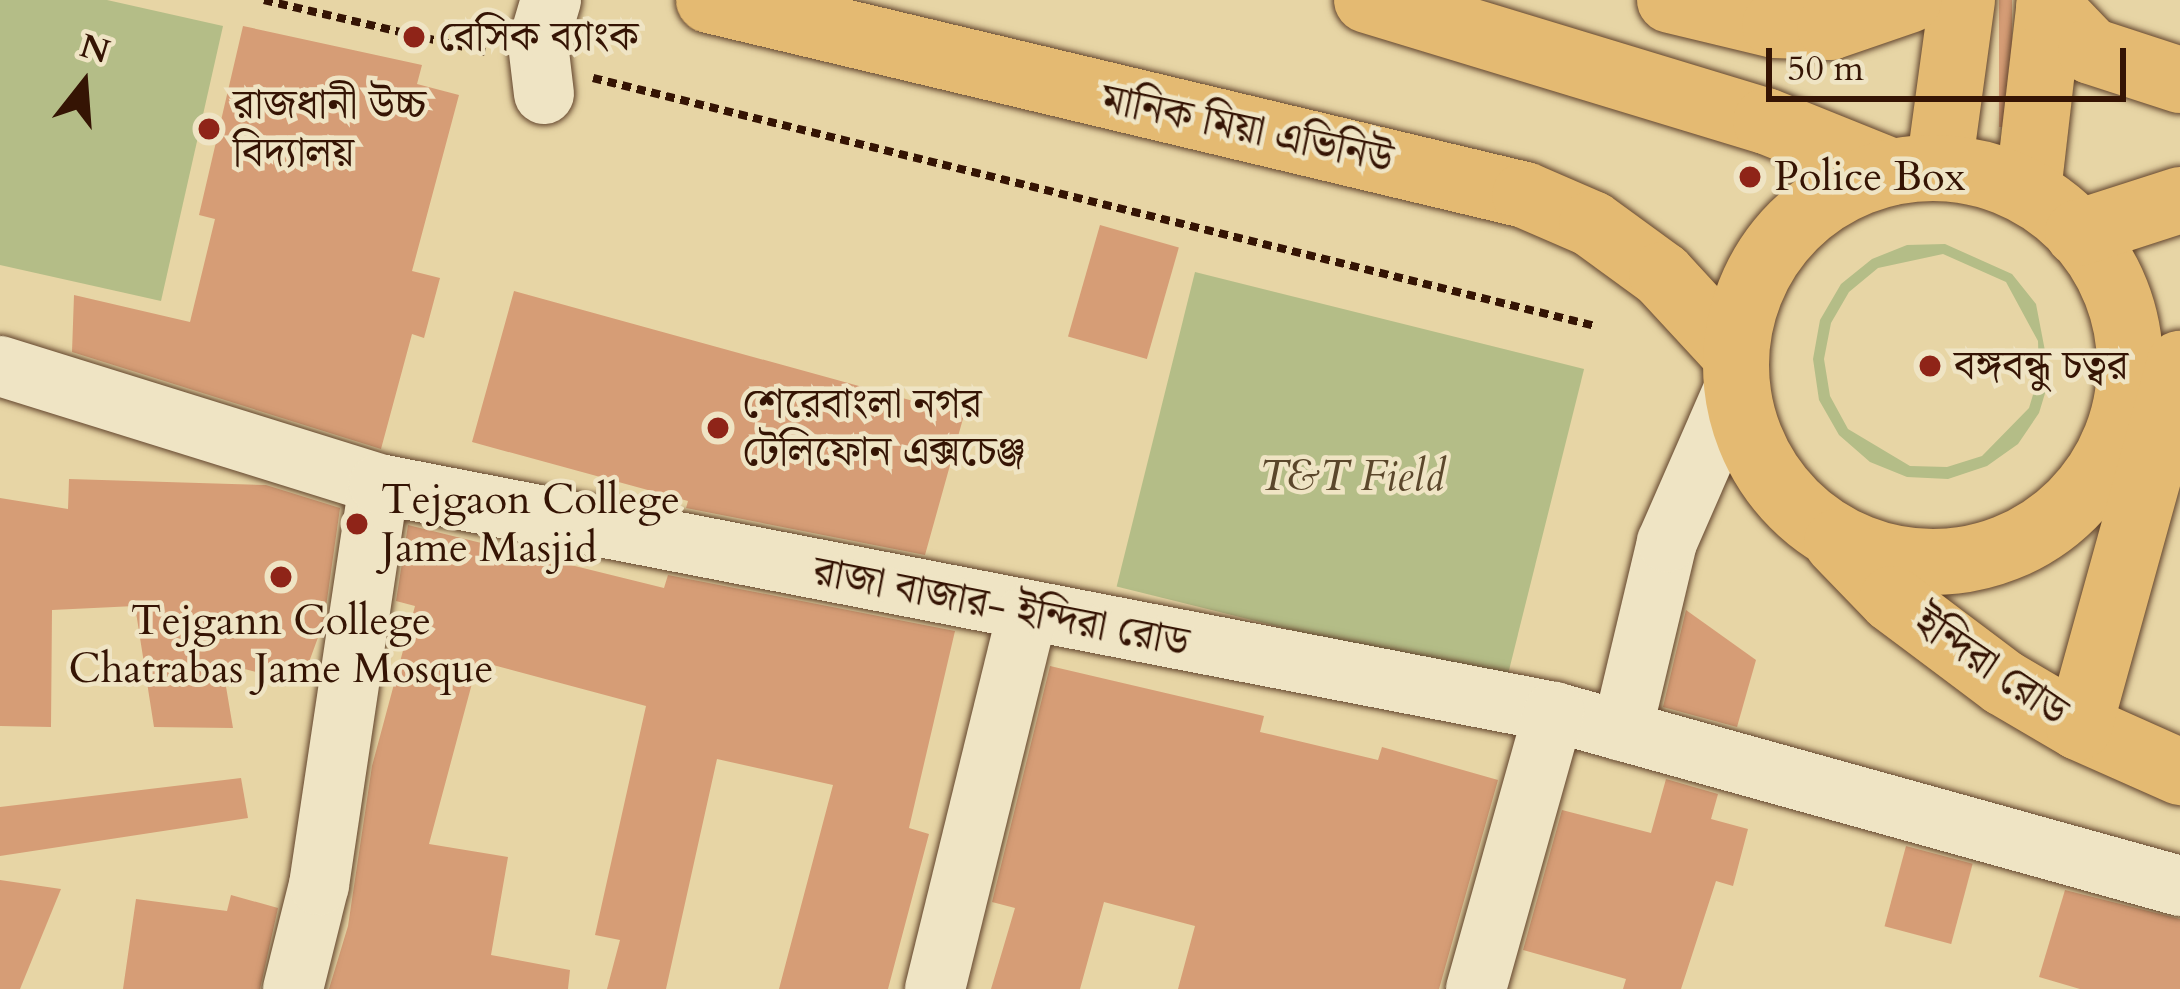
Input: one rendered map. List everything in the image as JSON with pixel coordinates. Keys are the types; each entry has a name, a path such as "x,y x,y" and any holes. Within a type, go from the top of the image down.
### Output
{"main road":[{"name":"মানিক মিয়া এভিনিউ","path":"709,0 1525,195 1592,224 1662,275 1735,369"},
{"path":"1367,0 1916,170 2028,191 2078,232 2120,303 2129,385 2113,444 2080,496 2014,544 1974,557 1891,557 1826,529 1766,470 1735,369 1743,308 1790,228 1827,198 1916,170"},
{"path":"1670,0 1775,26 1830,27 1909,0"},
{"path":"1916,170 1962,0"},
{"path":"2028,191 2050,4"},
{"path":"2050,4 2092,51 2180,80"},
{"path":"2078,232 2180,200"},
{"path":"2078,727 2180,364"},
{"name":"ইন্দিরা রোড","path":"1826,529 1942,640 2078,727 2180,772"}],"street":[{"path":"542,80 538,44 551,0"},
{"name":"রাজা বাজার- ইন্দিরা রোড","path":"0,366 379,484 1027,614 1554,712 2180,886"},
{"path":"1622,731 1667,542 1735,369"},
{"path":"293,989 319,885 379,484"},
{"path":"935,989 1027,614"},
{"path":"1476,989 1554,712"}],"path":[{"path":"264,0 542,80 1595,326"}],"green space":[{"path":"0,0 107,0 223,26 161,301 0,265"},
{"path":"1945,244 2012,274 2036,304 2050,377 2039,413 2018,444 1987,466 1948,479 1907,477 1870,462 1839,435 1819,400 1813,359 1820,320 1841,284 1872,259 1907,245","holes":["1943,254 2006,282 2038,341 2039,375 2029,408 1982,456 1947,467 1910,466 1848,429 1830,396 1824,359 1831,323 1849,292 1878,268"]},
{"name":"T&T Field","path":"1195,272 1584,369 1506,683 1117,586"}],"building":[{"path":"1999,0 2012,0 2012,127 1999,127"},
{"path":"243,26 422,65 417,84 459,95 412,271 440,278 424,338 412,334 381,449 72,352 74,295 190,322 215,219 199,215"},
{"path":"1100,225 1179,248 1147,359 1068,337"},
{"name":"শেরেবাংলা নগর টেলিফোন এক্সচেঞ্জ","path":"514,291 964,415 925,555 686,508 688,501 472,442"},
{"path":"69,479 266,485 340,508 324,621 301,684 222,663 233,728 154,727 135,606 52,610 51,727 0,726 0,498 68,509"},
{"path":"408,525 664,588 668,575 955,631 909,828 929,834 888,989 779,989 833,785 717,759 666,989 607,989 620,940 595,935 646,706 478,661 429,844 508,857 491,955 570,970 568,989 329,989 348,926 372,766 415,606 396,601"},
{"path":"1686,610 1756,660 1737,727 1663,707"},
{"path":"1050,666 1264,716 1260,732 1378,760 1382,747 1498,780 1439,989 1178,989 1195,926 1104,902 1080,989 991,989 1015,908 992,902"},
{"path":"241,778 248,818 0,856 0,807"},
{"path":"1666,779 1718,794 1711,819 1748,829 1733,886 1716,881 1681,989 1623,989 1626,979 1523,950 1562,810 1651,833"},
{"path":"1906,846 1973,864 1951,944 1885,926"},
{"path":"0,880 61,889 20,989 0,989"},
{"path":"2065,890 2180,919 2180,989 2080,989 2039,977"},
{"path":"231,895 278,908 260,989 123,989 136,899 227,911"}],"place":[{"name":"বেসিক ব্যাংক","path":"414,37"},
{"name":"রাজধানী উচ্চ বিদ্যালয়","path":"209,129"},
{"name":"Police Box","path":"1750,177"},
{"name":"বঙ্গবন্ধু চত্বর","path":"1930,366"},
{"name":"শেরেবাংলা নগর টেলিফোন এক্সচেঞ্জ","path":"718,428"},
{"name":"Tejgaon College Jame Masjid","path":"357,524"},
{"name":"Tejgann College Chatrabas Jame Mosque","path":"281,577"}]}
